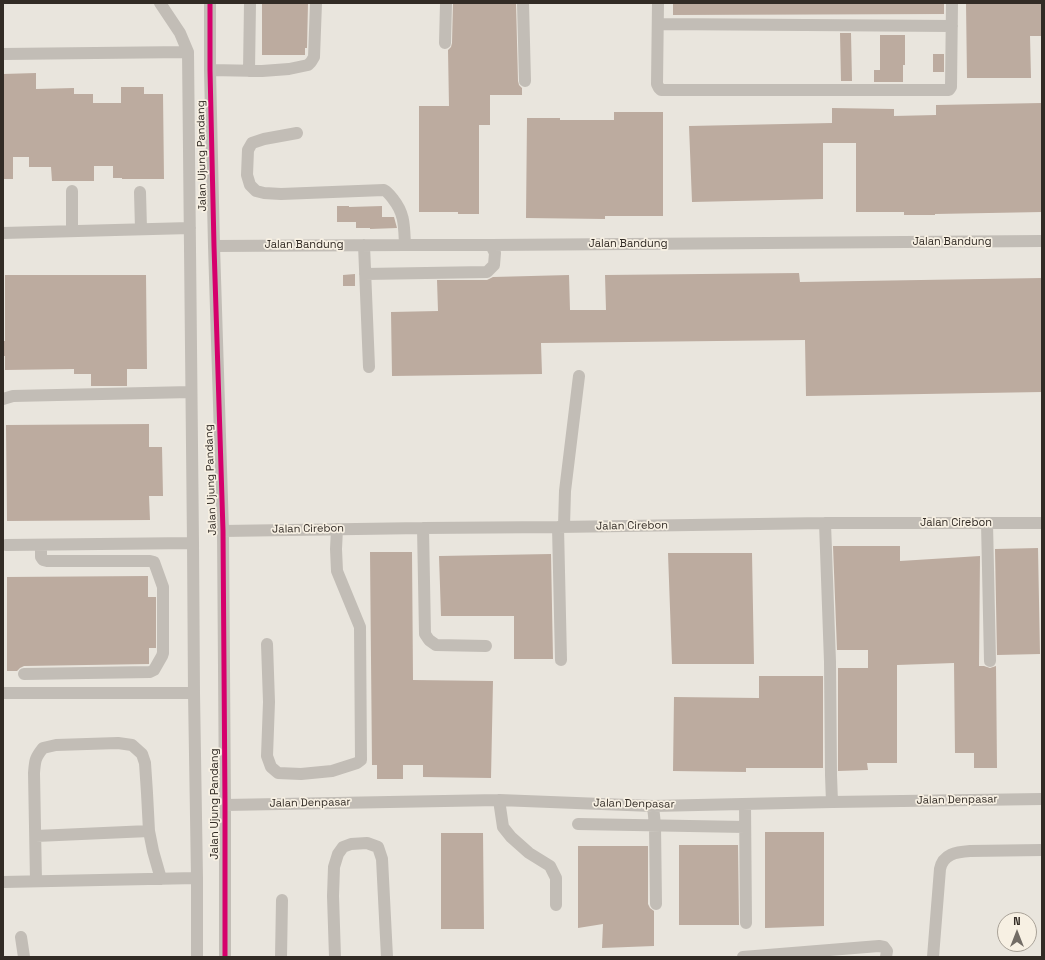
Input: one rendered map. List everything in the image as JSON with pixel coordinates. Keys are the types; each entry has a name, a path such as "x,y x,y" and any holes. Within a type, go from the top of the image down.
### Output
{"street":[{"path":"160,3 180,33 188,52 197,957"},
{"name":"Jalan Ujung Pandang","path":"210,3 214,246 223,531 225,957"},
{"path":"249,71 250,3"},
{"path":"210,70 249,71 290,69 308,65 312,62 314,57 316,3"},
{"path":"445,43 446,3"},
{"path":"523,3 525,81"},
{"path":"658,3 657,84 659,88 665,90 948,90 951,87 952,3"},
{"path":"658,24 952,26"},
{"path":"3,54 188,52"},
{"path":"297,133 264,139 252,143 248,150 247,175 250,185 256,191 275,194 384,190 388,192 399,206 403,217 405,245"},
{"path":"72,191 72,231"},
{"path":"140,192 141,229"},
{"path":"3,233 190,228"},
{"name":"Jalan Bandung","path":"214,246 1042,241"},
{"path":"364,245 368,367"},
{"path":"365,274 487,272 494,265 495,253 491,245"},
{"path":"561,660 561,527 579,376"},
{"path":"3,399 13,396 191,392"},
{"path":"825,523 830,662 832,802"},
{"name":"Jalan Cirebon","path":"223,531 825,523 1042,523"},
{"path":"986,523 990,661"},
{"path":"423,528 425,634 429,640 436,645 486,646"},
{"path":"267,644 267,756 271,767 278,773 301,774 332,771 357,764 361,760 360,627 337,571 337,529"},
{"path":"6,545 193,543"},
{"path":"24,674 150,672 154,670 163,653 163,585 154,562 47,561 43,560 41,557 41,545"},
{"path":"3,693 194,693"},
{"path":"36,881 34,773 35,760 37,756 43,748 56,745 118,743 132,745 142,754 145,763 149,830 161,879"},
{"name":"Jalan Denpasar","path":"225,805 499,800 653,806 1042,799"},
{"path":"499,800 503,827 529,854 550,866 556,878 556,905"},
{"path":"745,804 746,923"},
{"path":"653,806 655,825 656,904"},
{"path":"578,824 745,827"},
{"path":"36,836 149,830"},
{"path":"335,957 333,896 334,867 338,854 343,847 351,844 367,843 378,847 382,859 387,957"},
{"path":"933,957 941,863 952,854 959,852 1042,850"},
{"path":"3,882 197,878"},
{"path":"281,957 282,900"},
{"path":"21,937 24,957"},
{"path":"743,957 880,946 884,947 886,957"}],"building":[{"path":"262,3 308,3 307,48 305,48 305,55 262,55"},
{"path":"453,3 516,3 518,81 522,88 522,95 490,95 490,125 479,125 479,214 458,214 458,212 419,212 419,106 449,106 448,50 452,43"},
{"path":"673,3 944,3 944,14 673,15"},
{"path":"966,3 1042,3 1042,36 1030,36 1031,78 967,78"},
{"path":"840,33 851,33 852,81 841,81"},
{"path":"880,35 905,35 905,65 903,65 903,82 874,82 874,70 880,70"},
{"path":"933,54 944,54 944,72 933,72"},
{"path":"36,73 36,89 74,88 74,94 93,94 93,103 121,103 121,87 144,87 144,94 163,94 164,179 113,178 113,166 94,166 94,181 52,181 51,167 29,167 29,157 13,157 13,179 3,179 3,74"},
{"path":"1042,103 1042,212 904,215 904,212 856,212 856,143 823,143 823,199 692,202 689,126 832,123 832,108 894,109 894,116 936,115 936,105"},
{"path":"614,112 663,112 663,216 605,216 605,219 526,218 527,118 560,118 560,120 614,120"},
{"path":"337,206 382,206 382,217 394,217 397,228 356,228 356,222 337,222"},
{"path":"799,273 800,282 1042,278 1042,392 806,396 805,340 541,343 542,374 392,376 391,312 438,311 437,280 487,280 493,277 569,275 570,310 606,310 605,275"},
{"path":"355,274 355,286 343,286 343,275"},
{"path":"5,275 146,275 147,369 127,369 127,386 91,386 91,374 74,374 74,369 5,370 3,341 5,341"},
{"path":"149,424 149,447 162,447 163,496 149,496 150,520 7,521 6,425"},
{"path":"833,546 900,546 900,561 980,556 979,666 990,668 996,666 997,768 974,768 974,753 955,753 954,663 897,665 897,763 867,763 868,770 838,771 838,668 868,668 868,650 837,650"},
{"path":"1038,548 1040,654 997,655 995,549"},
{"path":"370,552 412,552 413,680 493,681 491,778 423,777 423,765 403,765 403,779 377,779 377,765 372,765"},
{"path":"668,553 752,553 754,664 672,664"},
{"path":"551,554 553,659 514,659 514,616 441,616 439,556"},
{"path":"148,576 148,597 156,597 156,648 149,648 149,664 24,666 17,671 7,671 7,577"},
{"path":"759,676 823,676 823,768 746,768 746,772 673,771 674,697 759,698"},
{"path":"765,832 824,832 824,926 765,928"},
{"path":"441,833 483,833 484,929 441,929"},
{"path":"679,845 738,845 739,925 679,925"},
{"path":"578,846 648,846 648,904 654,911 654,946 602,948 603,924 578,928"}],"cycle path":[{"path":"210,3 214,246 223,531 225,957"}]}
